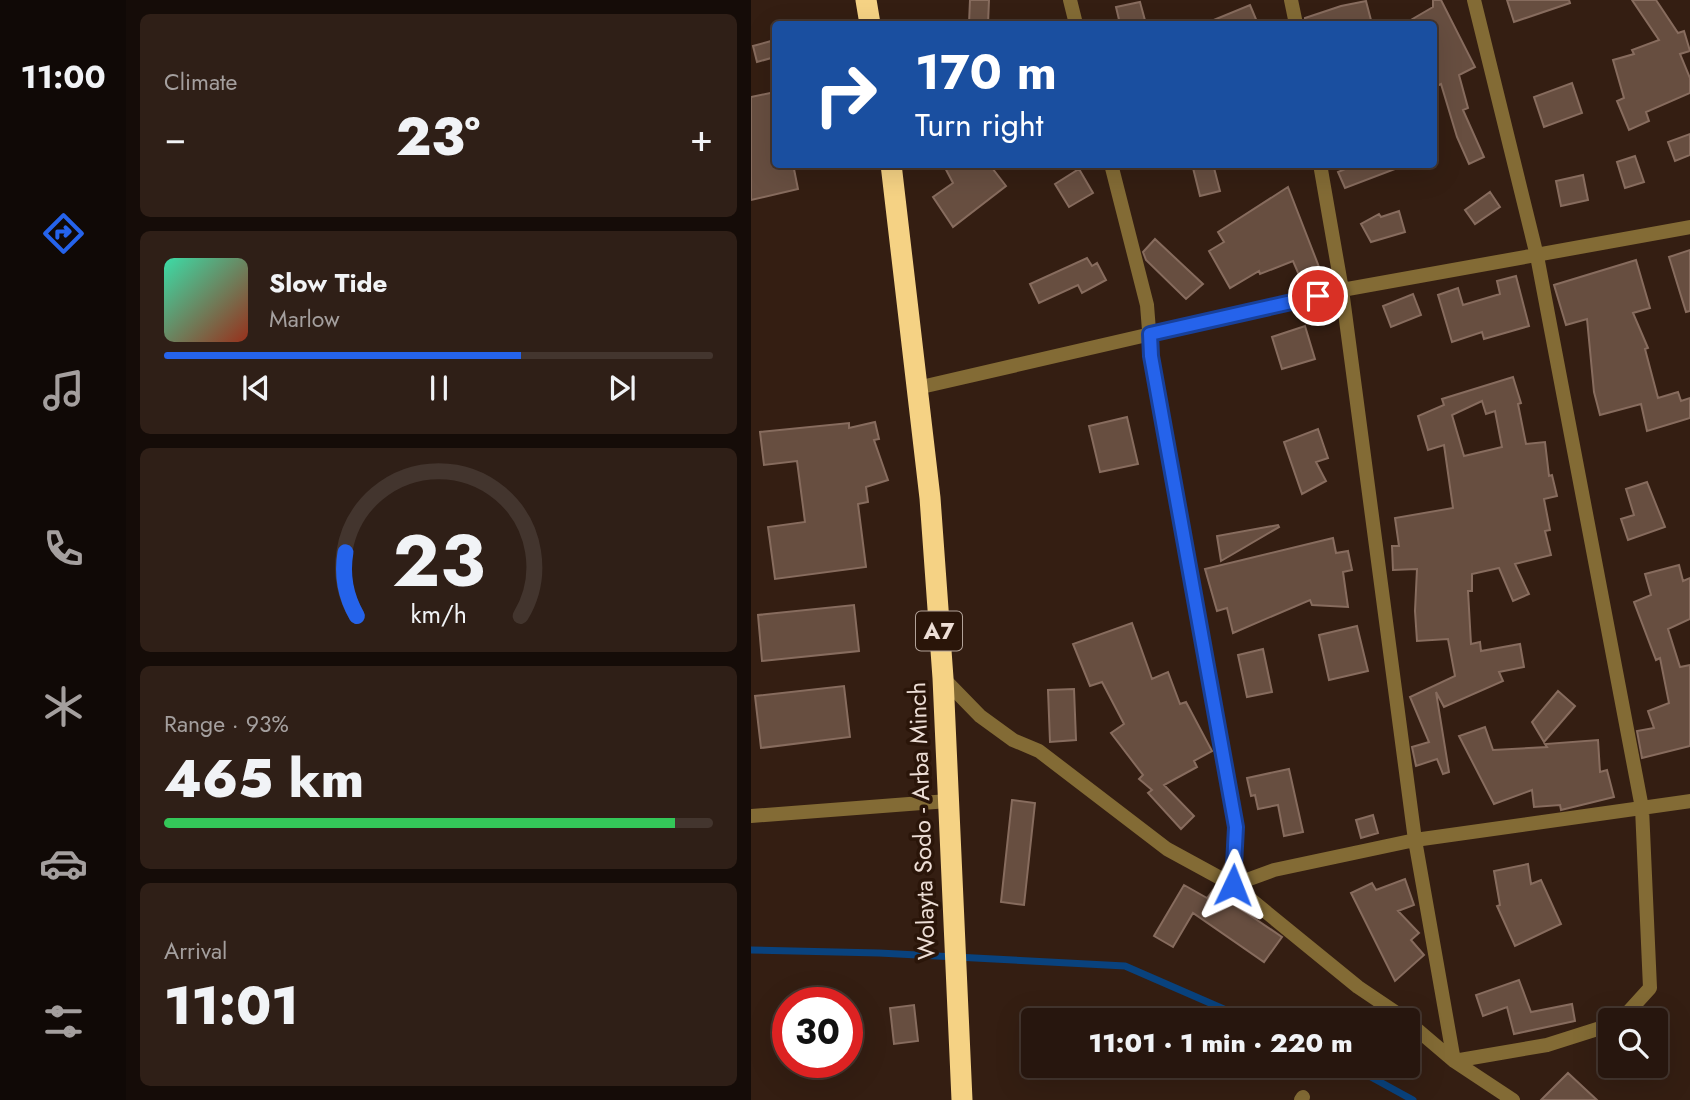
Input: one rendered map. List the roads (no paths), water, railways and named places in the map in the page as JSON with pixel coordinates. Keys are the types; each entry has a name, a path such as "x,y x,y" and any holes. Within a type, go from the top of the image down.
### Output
{"highway":[{"path":"867,0 870,21"},
{"name":"Wolayta Sodo - Arba Minch","path":"891,168 931,498 943,678 962,1100"}],"street":[{"path":"1070,0 1075,21"},
{"path":"1291,0 1295,21"},
{"path":"1474,0 1537,256 1642,808 1648,893 1650,988 1632,1008"},
{"path":"1112,168 1147,305 1151,356 1236,827 1233,885"},
{"path":"1321,168 1343,290 1415,840 1454,1061"},
{"path":"917,388 1343,290 1690,227"},
{"path":"943,678 980,716 1013,740 1039,751 1167,849 1233,885 1358,987 1388,1008"},
{"path":"1233,885 1274,870 1415,840 1690,800"},
{"path":"751,816 948,801"},
{"path":"1454,1061 1547,1045 1598,1029"},
{"path":"1420,1032 1454,1061 1513,1100"}],"waterway":[{"path":"751,950 879,953 1125,966 1221,1008"},
{"path":"1373,1078 1413,1100"}]}
